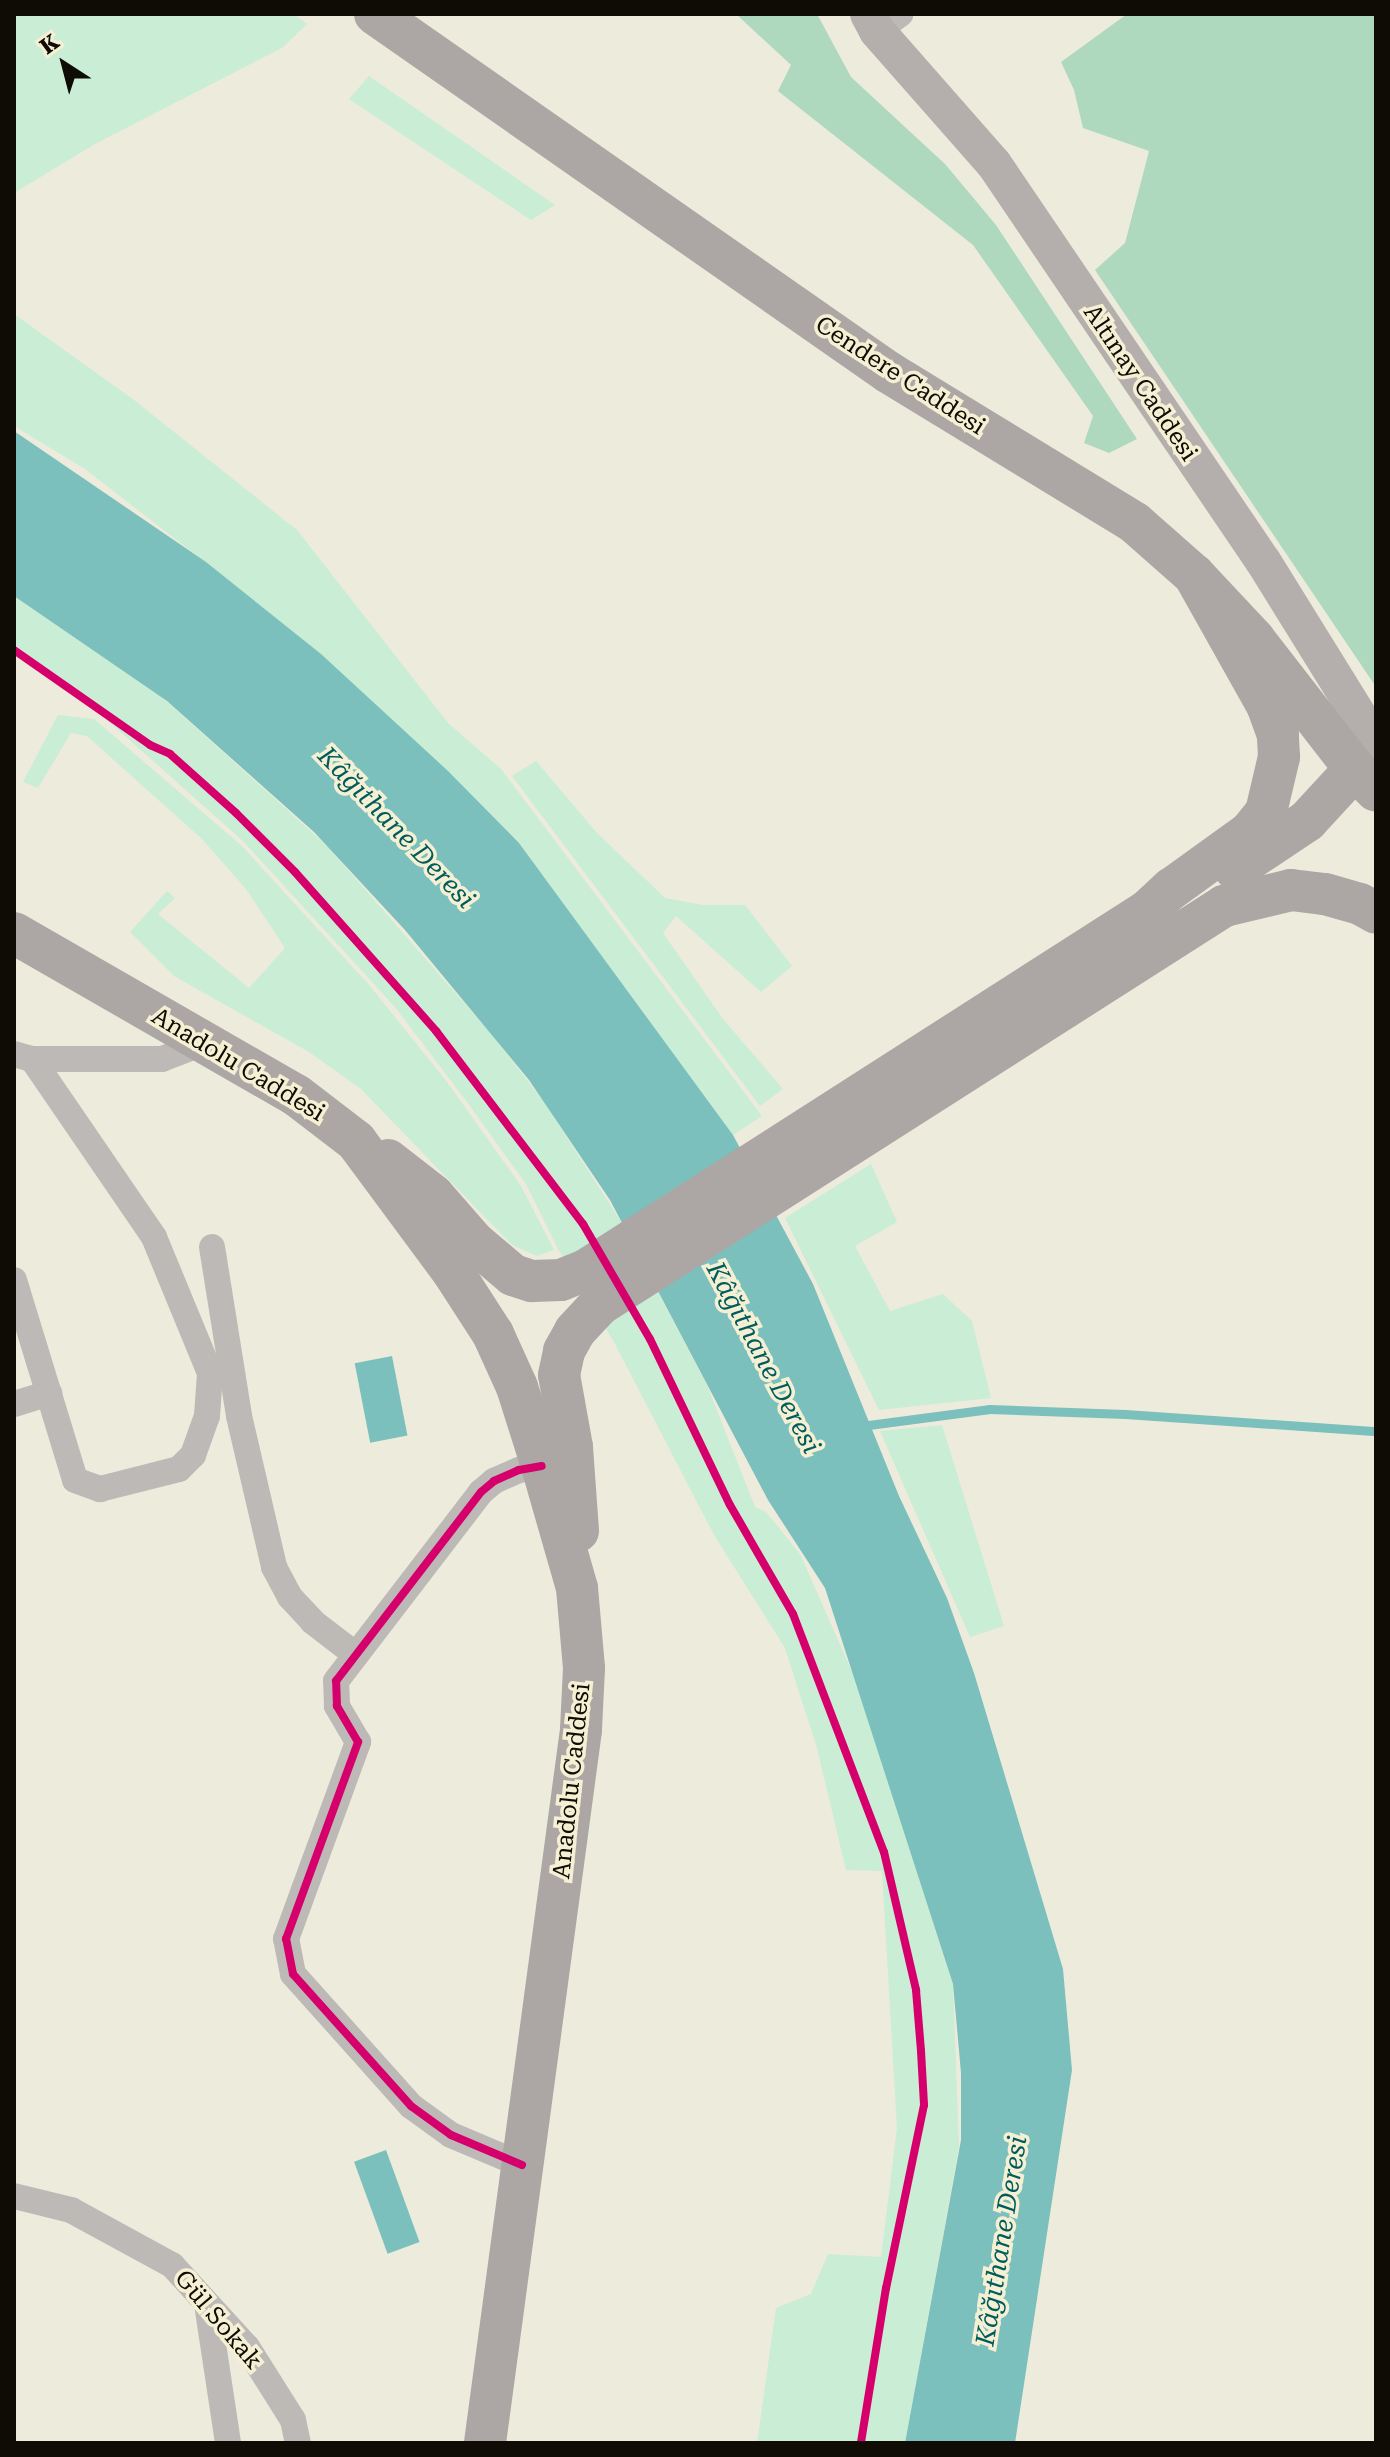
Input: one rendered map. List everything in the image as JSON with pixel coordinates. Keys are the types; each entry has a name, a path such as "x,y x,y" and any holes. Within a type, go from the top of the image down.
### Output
{"main road":[{"name":"Cendere Caddesi","path":"375,14 888,372 1135,523 1194,575 1254,639 1365,780"},
{"path":"577,1588 578,1511 572,1447 559,1375 564,1351 596,1285 1147,911 1171,889 1250,832 1266,812 1279,757 1278,735 1267,705 1194,575"},
{"path":"1147,911 1186,896 1261,853 1365,780"},
{"path":"356,1141 433,1195 474,1242 513,1275 543,1282 561,1280 596,1285 1224,906 1291,890 1325,894 1360,904 1376,913"},
{"name":"Anadolu Caddesi","path":"14,933 296,1095 356,1141 453,1272 493,1334 517,1387 542,1466 577,1588 584,1668 581,1730 485,2443"}],"street":[{"name":"Altınay Caddesi","path":"882,20 994,164 1263,561 1364,724 1370,739 1365,780"},
{"path":"23,1056 162,1059 203,1043"},
{"path":"14,1280 75,1480 100,1489 179,1469 193,1455 207,1416 210,1373 154,1237 23,1056"},
{"path":"212,1247 239,1416 274,1567 290,1597 313,1622 356,1655"},
{"path":"14,1404 49,1393"},
{"path":"522,2165 451,2135 411,2106 293,1974 286,1939 358,1742 337,1706 336,1681 481,1492 494,1481 519,1470 542,1466"},
{"name":"Gül Sokak","path":"14,2196 71,2210 172,2265 247,2347 293,2420 298,2443"},
{"path":"207,2304 228,2443"}],"green space":[{"path":"14,14 294,14 307,24 282,48 95,144 14,193"},
{"path":"736,14 817,14 851,77 945,164 996,225 1137,439 1109,453 1084,443 1093,416 973,245 778,91 791,65"},
{"path":"1127,14 1376,14 1376,687 1095,270 1125,243 1149,151 1083,128 1074,90 1061,62"},
{"path":"369,76 555,205 531,220 349,99"},
{"path":"14,314 134,400 297,530 448,723 501,769 762,1116 733,1135 519,843 451,774 223,576 85,469 14,426"},
{"path":"14,596 163,698 327,846 492,1035 544,1102 620,1220 707,1385 755,1507 766,1512 800,1554 853,1674 953,1984 959,2147 905,2443 757,2443 776,2308 811,2294 828,2254 881,2257 897,2128 882,1871 846,1870 817,1748 785,1648 714,1535 614,1342 558,1249 526,1184 470,1106 395,1007 243,841 106,719 14,654"},
{"path":"58,715 94,719 242,846 370,986 447,1082 521,1186 554,1250 537,1256 512,1245 361,1089 309,1052 174,976 130,932 167,891 175,898 158,914 249,988 285,948 246,889 202,839 87,736 71,733 38,788 23,782"},
{"path":"536,761 597,833 665,898 703,905 745,905 792,966 761,992 676,916 663,933 723,1019 783,1089 760,1106 512,776"},
{"path":"871,1164 897,1222 855,1246 890,1311 943,1294 972,1321 991,1398 879,1410 785,1218"},
{"path":"942,1425 1004,1626 970,1637 880,1431"}],"water":[{"name":"Kâğıthane Deresi","path":"14,431 206,562 321,654 448,771 519,843 733,1135 813,1284 899,1496 947,1598 974,1673 1063,1969 1072,2070 1015,2443 905,2443 961,2140 961,2073 953,1984 825,1588 768,1500 610,1200 529,1080 405,930 314,832 167,701 14,596"},
{"path":"392,1356 407,1436 370,1443 355,1363"},
{"path":"386,2150 420,2242 388,2254 354,2162"}],"waterway":[{"path":"861,1426 990,1409 1125,1414 1376,1431"}],"cycle path":[{"path":"14,650 150,745 170,754 236,813 295,872 436,1031 583,1224 650,1339 730,1505 793,1614 884,1852 916,1990 924,2105 886,2288 861,2443"},
{"path":"522,2165 451,2135 411,2106 293,1974 286,1939 358,1742 337,1706 336,1681 481,1492 494,1481 519,1470 542,1466"}]}
